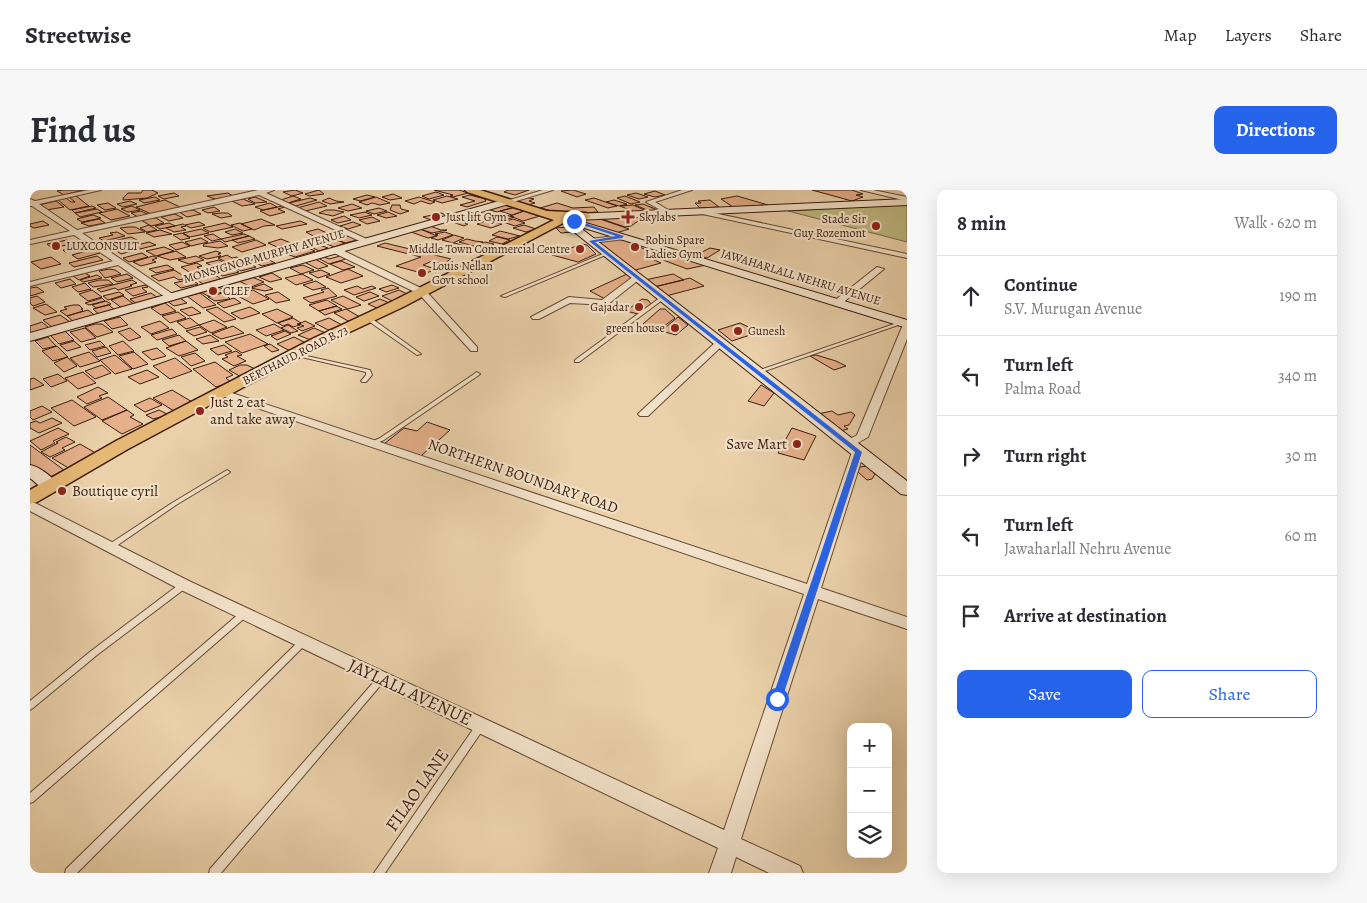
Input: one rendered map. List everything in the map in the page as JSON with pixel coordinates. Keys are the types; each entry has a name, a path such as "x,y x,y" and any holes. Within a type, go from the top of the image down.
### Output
{"main road":[{"path":"470,190 564,219 907,490"},
{"path":"564,219 586,216 907,200"},
{"name":"MONSIGNOR MURPHY AVENUE","path":"30,337 506,202"},
{"path":"538,211 586,216"},
{"name":"JAWAHARLALL NEHRU AVENUE","path":"564,219 905,325"},
{"name":"BERTHAUD ROAD B.73","path":"30,498 122,445 295,354 369,319 564,219"},
{"path":"30,470 50,486"}],"street":[{"path":"31,203 98,190"},
{"path":"30,242 256,191 271,190"},
{"path":"506,202 550,190"},
{"path":"668,212 649,202 689,190"},
{"path":"864,190 907,200"},
{"path":"256,191 367,241"},
{"path":"31,203 171,297"},
{"path":"695,211 907,256"},
{"path":"591,241 622,237"},
{"path":"335,250 422,292 474,349"},
{"path":"30,284 119,262"},
{"path":"837,303 880,269"},
{"path":"536,317 568,300 604,303 637,278"},
{"path":"720,873 812,590 853,448 862,437 905,325"},
{"path":"644,414 720,343"},
{"name":"NORTHERN BOUNDARY ROAD","path":"223,393 907,623"},
{"name":"JAYLALL AVENUE","path":"30,506 184,586 482,725 792,873"}],"lane":[{"path":"503,296 606,254"},
{"path":"577,361 663,298"},
{"path":"369,319 419,354"},
{"path":"757,372 905,325"},
{"path":"295,354 368,371 369,376 364,381"},
{"path":"372,443 382,439 477,374"},
{"path":"110,547 174,504 227,472"},
{"path":"30,706 94,653 184,586"},
{"path":"30,799 244,614"},
{"path":"70,873 303,642"},
{"path":"214,873 382,678"},
{"name":"FILAO LANE","path":"379,873 482,725"}],"shaded area":[{"name":"Stade Sir Guy Rozemont","path":"907,204 907,242 788,211"}],"building":[{"path":"83,190 64,195 57,191"},
{"path":"143,190 152,190 158,193 147,198 123,200 128,193 141,193"},
{"path":"295,190 303,193 292,196 283,192"},
{"path":"319,190 324,194 309,196 305,194"},
{"path":"434,190 459,190 468,193 453,197 450,196 453,195"},
{"path":"508,190 529,190 515,195 504,192"},
{"path":"573,190 586,194 577,197 561,191"},
{"path":"812,190 852,190 863,194 856,195 863,197 852,201"},
{"path":"655,191 665,195 655,197 644,194"},
{"path":"436,192 444,195 429,199 422,196"},
{"path":"174,193 179,196 164,199 158,196"},
{"path":"228,193 233,196 215,199 207,196"},
{"path":"636,193 648,197 639,199 627,195"},
{"path":"393,194 402,198 390,200 382,197"},
{"path":"367,195 375,197 360,201 353,199"},
{"path":"470,195 485,199 486,201 467,207 460,205 475,201 462,197"},
{"path":"76,196 89,206 70,210 58,200 66,198 71,202 75,202 69,197"},
{"path":"293,196 301,199 288,203 281,200"},
{"path":"447,196 458,199 442,203 433,200"},
{"path":"625,196 640,202 631,204 617,198"},
{"path":"737,196 768,205 733,207 721,199"},
{"path":"155,197 160,200 144,203 139,200"},
{"path":"255,197 267,202 255,203 248,199"},
{"path":"376,197 390,203 380,205 372,203 367,205 359,202"},
{"path":"419,197 435,202 430,204 421,201 414,204 405,201"},
{"path":"525,197 534,199 529,201 535,203 525,206 510,201"},
{"path":"310,198 317,200 296,206 289,203"},
{"path":"329,198 344,202 330,204 322,201"},
{"path":"594,198 617,206 608,208 585,200"},
{"path":"243,199 255,204 242,206 232,201"},
{"path":"165,200 180,207 151,214 136,207"},
{"path":"614,200 627,204 619,206 606,202"},
{"path":"710,200 719,207 700,208 695,203 701,203 698,201"},
{"path":"56,201 64,207 46,210 39,205"},
{"path":"130,201 137,204 123,207 117,204"},
{"path":"319,202 327,206 305,211 297,208"},
{"path":"108,203 116,208 105,210 97,205"},
{"path":"270,203 277,207 263,210 255,207"},
{"path":"502,203 514,207 497,212 484,208"},
{"path":"557,203 573,208 594,207 598,212 565,214 540,208"},
{"path":"352,204 362,208 348,211 338,208"},
{"path":"643,204 660,211 652,212 635,205"},
{"path":"392,205 400,205 401,209 409,211 400,214 390,210"},
{"path":"633,205 649,212 637,213 620,206"},
{"path":"92,206 96,208 75,213 72,210"},
{"path":"132,206 140,210 128,212 121,209"},
{"path":"214,207 220,211 208,213 202,210"},
{"path":"285,207 278,209 285,212 270,216 260,211"},
{"path":"379,208 387,211 374,214 366,211"},
{"path":"513,208 524,211 512,215 500,211"},
{"path":"97,209 102,212 80,217 75,213"},
{"path":"117,209 130,216 111,220 99,213"},
{"path":"193,210 201,214 187,217 179,212"},
{"path":"326,210 344,212 333,216 319,213"},
{"path":"141,211 149,215 138,217 131,213"},
{"path":"524,211 540,216 523,221 510,216"},
{"path":"365,212 372,215 359,218 350,215"},
{"path":"388,212 397,216 386,218 377,215"},
{"path":"228,213 232,216 221,218 212,214"},
{"name":"Just lift Gym","path":"441,213 448,216 431,220 423,217"},
{"path":"175,214 183,218 169,221 161,217"},
{"path":"93,215 101,218 82,222 77,219"},
{"path":"505,215 514,217 503,221 494,218"},
{"path":"647,215 631,226 625,227 596,217"},
{"path":"344,216 351,220 338,223 331,220"},
{"path":"465,216 475,220 465,223 468,224 464,226 450,221"},
{"path":"372,217 380,221 367,224 359,220"},
{"path":"594,217 629,229 616,233 574,219"},
{"path":"156,218 164,223 151,226 141,220"},
{"path":"99,219 105,223 89,226 81,223"},
{"path":"261,219 275,225 264,226 254,230 241,224"},
{"path":"513,219 525,223 515,226 503,222"},
{"path":"488,220 502,224 491,228 477,224"},
{"path":"43,221 49,225 34,228 30,226 30,224"},
{"path":"300,221 307,224 282,229 276,226"},
{"path":"199,222 205,225 191,228 185,225"},
{"path":"353,222 361,225 348,229 340,226"},
{"path":"169,223 175,226 160,229 155,226"},
{"path":"225,223 233,227 210,232 203,228"},
{"path":"240,223 252,229 243,231 231,225"},
{"path":"183,224 186,226 181,227 186,230 174,232 166,228"},
{"path":"149,225 157,230 147,232 140,228"},
{"path":"524,225 536,229 526,232 513,228"},
{"path":"430,226 447,230 432,233 420,229"},
{"path":"135,227 145,232 128,234 120,228"},
{"path":"567,227 572,232 561,233 556,228"},
{"path":"201,229 209,233 190,237 183,233"},
{"path":"235,229 243,233 232,235 225,232"},
{"path":"318,229 327,233 315,237 306,232"},
{"path":"420,229 437,236 428,238 411,232"},
{"path":"160,230 172,234 154,237 146,233"},
{"path":"500,231 520,236 508,239 492,235"},
{"path":"117,232 125,236 104,241 99,238 113,235 110,233"},
{"path":"445,232 453,235 438,240 431,238 438,235 435,234"},
{"path":"182,233 190,238 181,240 173,235"},
{"path":"213,234 221,239 212,241 204,236"},
{"path":"244,234 249,236 225,242 221,239"},
{"path":"329,235 337,239 327,242 318,238"},
{"path":"454,235 464,238 453,243 442,240"},
{"path":"249,236 255,239 238,243 232,240"},
{"path":"349,236 357,240 345,243 337,240"},
{"path":"131,237 139,241 117,247 109,242"},
{"path":"497,237 510,240 502,244 489,241"},
{"path":"201,238 208,242 191,246 185,242"},
{"path":"281,239 291,243 277,247 268,243"},
{"path":"467,239 483,242 473,246 459,242"},
{"path":"622,239 655,254 645,256 661,263 632,271 595,241"},
{"name":"LUXCONSULT","path":"67,240 72,244 52,248 47,244"},
{"path":"256,240 266,245 242,252 232,247"},
{"path":"337,240 345,243 334,247 325,243"},
{"path":"220,241 228,246 218,248 203,246 204,244"},
{"path":"149,242 156,245 140,249 133,246"},
{"path":"182,242 190,246 176,250 169,245"},
{"path":"485,242 494,244 487,248 474,247"},
{"name":"Louis Nellan Govt school","path":"385,243 451,259 443,264 432,261 423,265 435,269 425,274 396,266 421,257 377,246"},
{"path":"455,243 468,246 459,249 449,245"},
{"path":"84,244 87,247 65,252 63,250 71,249 67,246"},
{"path":"317,244 328,248 319,251 309,246"},
{"name":"Middle Town Commercial Centre","path":"582,244 587,245 596,254 578,262 552,255"},
{"path":"290,245 299,250 286,253 276,248"},
{"path":"129,247 135,250 121,254 115,250"},
{"path":"164,247 174,251 156,256 146,251"},
{"path":"308,248 315,251 295,257 287,254"},
{"path":"710,248 720,250 707,258 696,255"},
{"path":"94,249 100,253 78,259 72,255"},
{"path":"176,251 186,257 170,260 157,256"},
{"path":"216,251 221,253 218,254 221,256 207,259 199,256"},
{"path":"142,253 148,257 129,262 123,258"},
{"path":"672,253 706,265 687,269 655,257"},
{"path":"227,255 241,260 228,263 218,258"},
{"path":"97,256 103,260 74,267 69,263"},
{"path":"153,256 157,258 152,260 156,262 141,266 133,262"},
{"path":"196,256 204,260 189,264 178,260"},
{"path":"262,256 275,263 262,266 250,260"},
{"path":"322,256 329,259 340,256 346,259 329,264 316,257"},
{"path":"51,257 61,264 41,269 31,262"},
{"path":"315,259 328,266 318,269 304,262"},
{"path":"219,260 225,263 212,266 206,263"},
{"path":"341,261 355,267 343,270 330,264"},
{"path":"247,262 256,267 241,271 233,266"},
{"path":"197,263 202,266 197,267 202,270 191,273 181,267"},
{"path":"167,265 174,269 156,273 149,269"},
{"path":"303,265 314,270 301,274 290,268"},
{"path":"229,266 239,272 223,276 213,271"},
{"path":"109,269 121,274 105,278 99,271"},
{"path":"348,269 363,276 341,283 326,277"},
{"path":"174,270 187,278 179,280 174,277 159,281 151,276"},
{"path":"321,270 330,274 318,278 309,273"},
{"path":"85,273 90,276 79,280 73,276"},
{"path":"272,273 282,279 270,282 259,277"},
{"path":"127,274 133,278 117,282 111,278"},
{"path":"302,274 313,280 296,285 285,278"},
{"path":"627,274 633,278 605,299 590,291"},
{"path":"673,274 684,280 654,287 645,280"},
{"path":"97,275 102,278 83,282 80,280"},
{"path":"215,275 221,279 203,284 197,280"},
{"path":"252,277 264,282 251,287 239,281"},
{"path":"690,278 704,286 666,296 654,287"},
{"path":"70,279 76,284 61,288 55,283"},
{"path":"191,279 198,284 181,288 174,283"},
{"path":"108,280 113,284 93,287 88,283"},
{"path":"132,280 137,283 118,290 115,288 101,292 97,289"},
{"path":"316,281 326,287 313,290 303,285"},
{"path":"85,283 91,289 78,292 72,287"},
{"path":"264,284 273,289 265,291 251,288"},
{"path":"145,285 148,287 142,288 147,292 133,296 125,290"},
{"path":"392,285 399,288 386,292 379,289"},
{"name":"CLEF","path":"217,286 226,291 208,296 199,291"},
{"path":"357,286 363,289 372,286 376,288 354,295 344,290"},
{"path":"37,287 44,292 30,296 30,288"},
{"path":"328,288 337,296 311,303 303,298 324,292 321,290"},
{"path":"92,290 102,297 88,301 79,294"},
{"path":"253,290 269,299 253,304 236,295"},
{"path":"399,290 409,295 394,302 382,296"},
{"path":"119,292 124,295 108,300 103,296"},
{"path":"226,292 232,296 228,297 230,299 215,301 208,297"},
{"path":"278,292 290,300 276,303 265,295"},
{"path":"370,292 379,296 364,301 356,297"},
{"path":"151,293 158,298 137,304 130,299"},
{"path":"200,293 216,305 203,308 187,296"},
{"path":"37,296 45,302 33,306 30,303 30,298"},
{"path":"123,296 135,305 122,308 111,300"},
{"path":"343,296 361,305 348,309 331,300"},
{"path":"102,298 105,301 89,305 85,303"},
{"path":"180,298 187,303 174,306 167,301"},
{"path":"234,298 241,303 224,308 217,303"},
{"path":"380,299 392,304 379,309 368,304"},
{"name":"Gajadar","path":"642,299 648,300 651,304 638,314 626,311"},
{"path":"327,300 337,306 319,311 309,305"},
{"path":"106,301 111,304 96,308 92,305"},
{"path":"165,303 176,311 161,315 151,308"},
{"path":"46,304 57,312 45,315 33,308"},
{"path":"79,305 83,311 67,316 60,311 67,309 64,307"},
{"path":"109,305 117,312 101,316 93,309"},
{"path":"336,306 342,309 325,315 319,311"},
{"path":"192,307 201,313 189,316 180,310"},
{"path":"217,307 236,319 224,322 206,310"},
{"path":"250,307 260,313 241,319 231,313"},
{"path":"277,309 293,317 277,323 262,314"},
{"path":"346,309 360,317 348,321 334,313"},
{"path":"660,309 665,309 675,318 660,329 643,324"},
{"path":"88,310 97,317 75,323 67,316"},
{"path":"178,312 186,318 170,323 162,316"},
{"path":"60,315 73,324 53,328 43,320"},
{"path":"120,317 128,325 112,329 104,321"},
{"name":"green house","path":"678,317 688,325 676,335 661,331"},
{"path":"190,318 199,325 186,329 177,322"},
{"path":"293,318 301,323 297,324 300,325 293,327 288,324 283,326 278,323"},
{"path":"329,318 342,325 328,330 315,323"},
{"path":"214,320 227,327 211,333 199,325"},
{"path":"160,321 169,328 151,334 141,327"},
{"path":"305,321 315,326 302,331 297,328 304,326 299,324"},
{"path":"42,322 49,328 30,333 30,326"},
{"name":"Gunesh","path":"740,323 759,332 732,341 718,330"},
{"path":"102,324 113,332 97,337 85,327"},
{"path":"274,324 284,330 266,336 256,330"},
{"path":"288,325 298,331 291,333 281,328"},
{"path":"233,326 244,333 221,339 212,334"},
{"path":"200,327 207,332 194,336 186,331"},
{"path":"85,328 96,338 81,342 70,332"},
{"path":"130,328 141,337 129,341 118,332"},
{"path":"314,328 328,334 313,341 298,335"},
{"path":"172,329 177,334 157,340 151,335"},
{"path":"65,331 74,340 59,344 50,335"},
{"path":"285,331 291,334 277,340 271,336"},
{"path":"250,334 268,344 242,353 225,342"},
{"path":"179,335 186,341 169,346 162,340"},
{"path":"210,335 219,341 203,344 196,339"},
{"path":"48,337 56,346 43,349 35,341"},
{"path":"294,337 310,345 292,352 277,344"},
{"path":"74,341 81,347 67,351 60,345"},
{"path":"100,341 105,346 90,350 85,345"},
{"path":"123,341 134,351 118,355 109,346"},
{"path":"186,341 198,350 179,356 166,348"},
{"path":"270,344 279,350 272,352 264,346"},
{"path":"224,345 232,351 218,355 210,349"},
{"path":"57,346 68,357 53,361 42,351"},
{"path":"106,347 111,353 97,357 92,351"},
{"path":"157,348 166,356 152,360 142,352"},
{"path":"236,351 242,355 237,356 246,361 234,366 222,359 228,357 225,355"},
{"path":"89,352 100,361 80,367 70,358"},
{"path":"134,352 148,364 133,369 119,356"},
{"path":"195,353 205,361 191,366 181,357"},
{"path":"115,355 132,369 115,374 100,360"},
{"path":"816,355 846,366 834,370 810,356"},
{"path":"67,357 77,366 64,372 54,363"},
{"path":"175,358 192,371 170,379 153,366"},
{"path":"215,362 233,375 226,378 231,382 216,387 193,369"},
{"path":"102,365 111,373 95,379 85,371"},
{"path":"240,365 247,365 259,371 243,378 229,370"},
{"path":"147,370 159,377 140,384 128,377"},
{"path":"83,372 96,383 78,389 65,378"},
{"path":"58,374 67,381 51,387 43,379"},
{"path":"34,378 44,385 30,390 30,379"},
{"path":"761,385 774,393 764,406 748,401"},
{"path":"98,387 108,393 99,396 102,398 87,404 77,397"},
{"path":"172,390 194,403 174,411 153,398"},
{"path":"108,397 127,410 102,420 84,407"},
{"path":"150,398 162,405 145,412 134,405"},
{"path":"72,400 96,417 74,426 51,408"},
{"path":"42,406 52,412 33,420 30,417 30,411"},
{"path":"127,410 134,415 130,417 143,424 122,434 102,421"},
{"path":"159,410 169,415 153,419 146,415"},
{"path":"832,411 838,415 851,412 855,415 849,425 844,426 848,429 836,432 813,415"},
{"path":"52,418 62,423 39,433 30,428 30,423 36,421 40,423"},
{"path":"427,422 450,430 421,456 384,444 404,428 417,431"},
{"path":"58,428 69,434 53,441 55,443 41,450 30,441"},
{"name":"Save Mart","path":"792,428 816,436 804,460 778,453"},
{"path":"66,437 75,442 62,448 65,450 50,457 41,452 58,443 56,442"},
{"path":"80,444 99,455 70,469 52,458"},
{"path":"30,445 64,470 46,479 30,467"},
{"path":"867,466 875,474 872,479 867,480 858,472 860,467"}],"place":[{"name":"Just lift Gym","path":"436,217"},
{"name":"Skylabs","path":"628,217"},
{"name":"Stade Sir Guy Rozemont","path":"876,226"},
{"name":"LUXCONSULT","path":"56,246"},
{"name":"Robin Spare Ladies Gym","path":"635,247"},
{"name":"Middle Town Commercial Centre","path":"580,249"},
{"name":"Louis Nellan Govt school","path":"422,273"},
{"name":"CLEF","path":"213,291"},
{"name":"Gajadar","path":"639,307"},
{"name":"green house","path":"675,328"},
{"name":"Gunesh","path":"738,331"},
{"name":"Just 2 eat and take away","path":"200,411"},
{"name":"Save Mart","path":"797,444"},
{"name":"Boutique cyril","path":"62,491"}],"route":[{"path":"574,221 622,237 591,241 858,452 777,699"}]}
